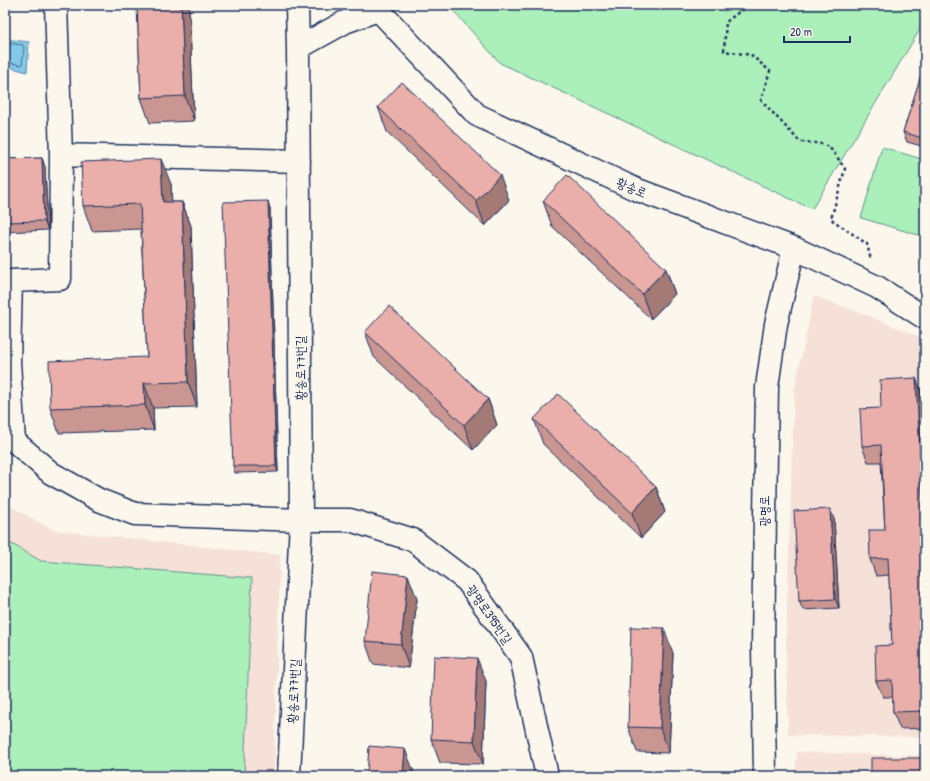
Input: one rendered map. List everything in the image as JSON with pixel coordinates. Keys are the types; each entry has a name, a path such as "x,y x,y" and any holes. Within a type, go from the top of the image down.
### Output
{"street":[{"path":"56,5 61,155 298,161"},
{"name":"황송로77번길","path":"289,776 301,520 297,5"},
{"path":"298,48 376,7"},
{"name":"황송로","path":"376,7 477,115 635,189 794,248 877,287 925,318"},
{"name":"광명로395번길","path":"61,155 60,279 11,281 9,362 14,441 51,473 99,500 135,514 301,520 350,520 413,540 467,581 521,657 547,776"},
{"name":"광명로","path":"765,776 763,639 767,387 776,324 794,248"}],"path":[{"path":"748,5 726,22 724,51 751,55 770,71 761,100 800,142 822,142 832,150 845,169 831,219 867,244 877,287"}],"shaded area":[{"path":"814,296 872,317 925,339 925,737 788,735 786,643 794,391"},
{"path":"5,503 53,530 280,555 274,776 5,776"},
{"path":"797,752 925,756 925,776 795,776"}],"green space":[{"path":"448,5 925,5 925,21 812,209 500,63"},
{"path":"882,147 925,160 925,237 861,218"},
{"path":"5,540 41,561 252,578 244,776 5,776"}],"water":[{"path":"5,39 29,42 27,72 5,66"}],"building":[{"path":"137,5 181,5 185,96 141,98"},
{"path":"925,63 925,139 903,132"},
{"path":"402,82 500,175 476,201 378,107"},
{"path":"42,158 44,221 5,222 5,159"},
{"path":"161,159 163,202 182,202 188,382 144,383 145,405 50,408 49,361 147,357 140,204 83,206 81,162"},
{"path":"567,175 666,269 642,294 543,201"},
{"path":"268,201 276,466 233,466 223,202"},
{"path":"389,306 488,399 464,425 365,332"},
{"path":"916,378 925,544 925,711 893,712 892,680 876,681 875,646 892,645 888,558 870,559 869,530 885,530 881,445 862,446 860,409 881,408 880,380"},
{"path":"558,394 656,487 632,513 534,419"},
{"path":"830,509 835,599 799,601 794,511"},
{"path":"372,571 408,575 401,644 365,641"},
{"path":"631,627 664,628 660,728 628,727"},
{"path":"434,656 477,658 474,741 431,739"},
{"path":"369,746 405,749 403,776 367,776"},
{"path":"871,758 925,758 925,776 871,776"},
{"path":"648,775 672,776 648,776"}]}
